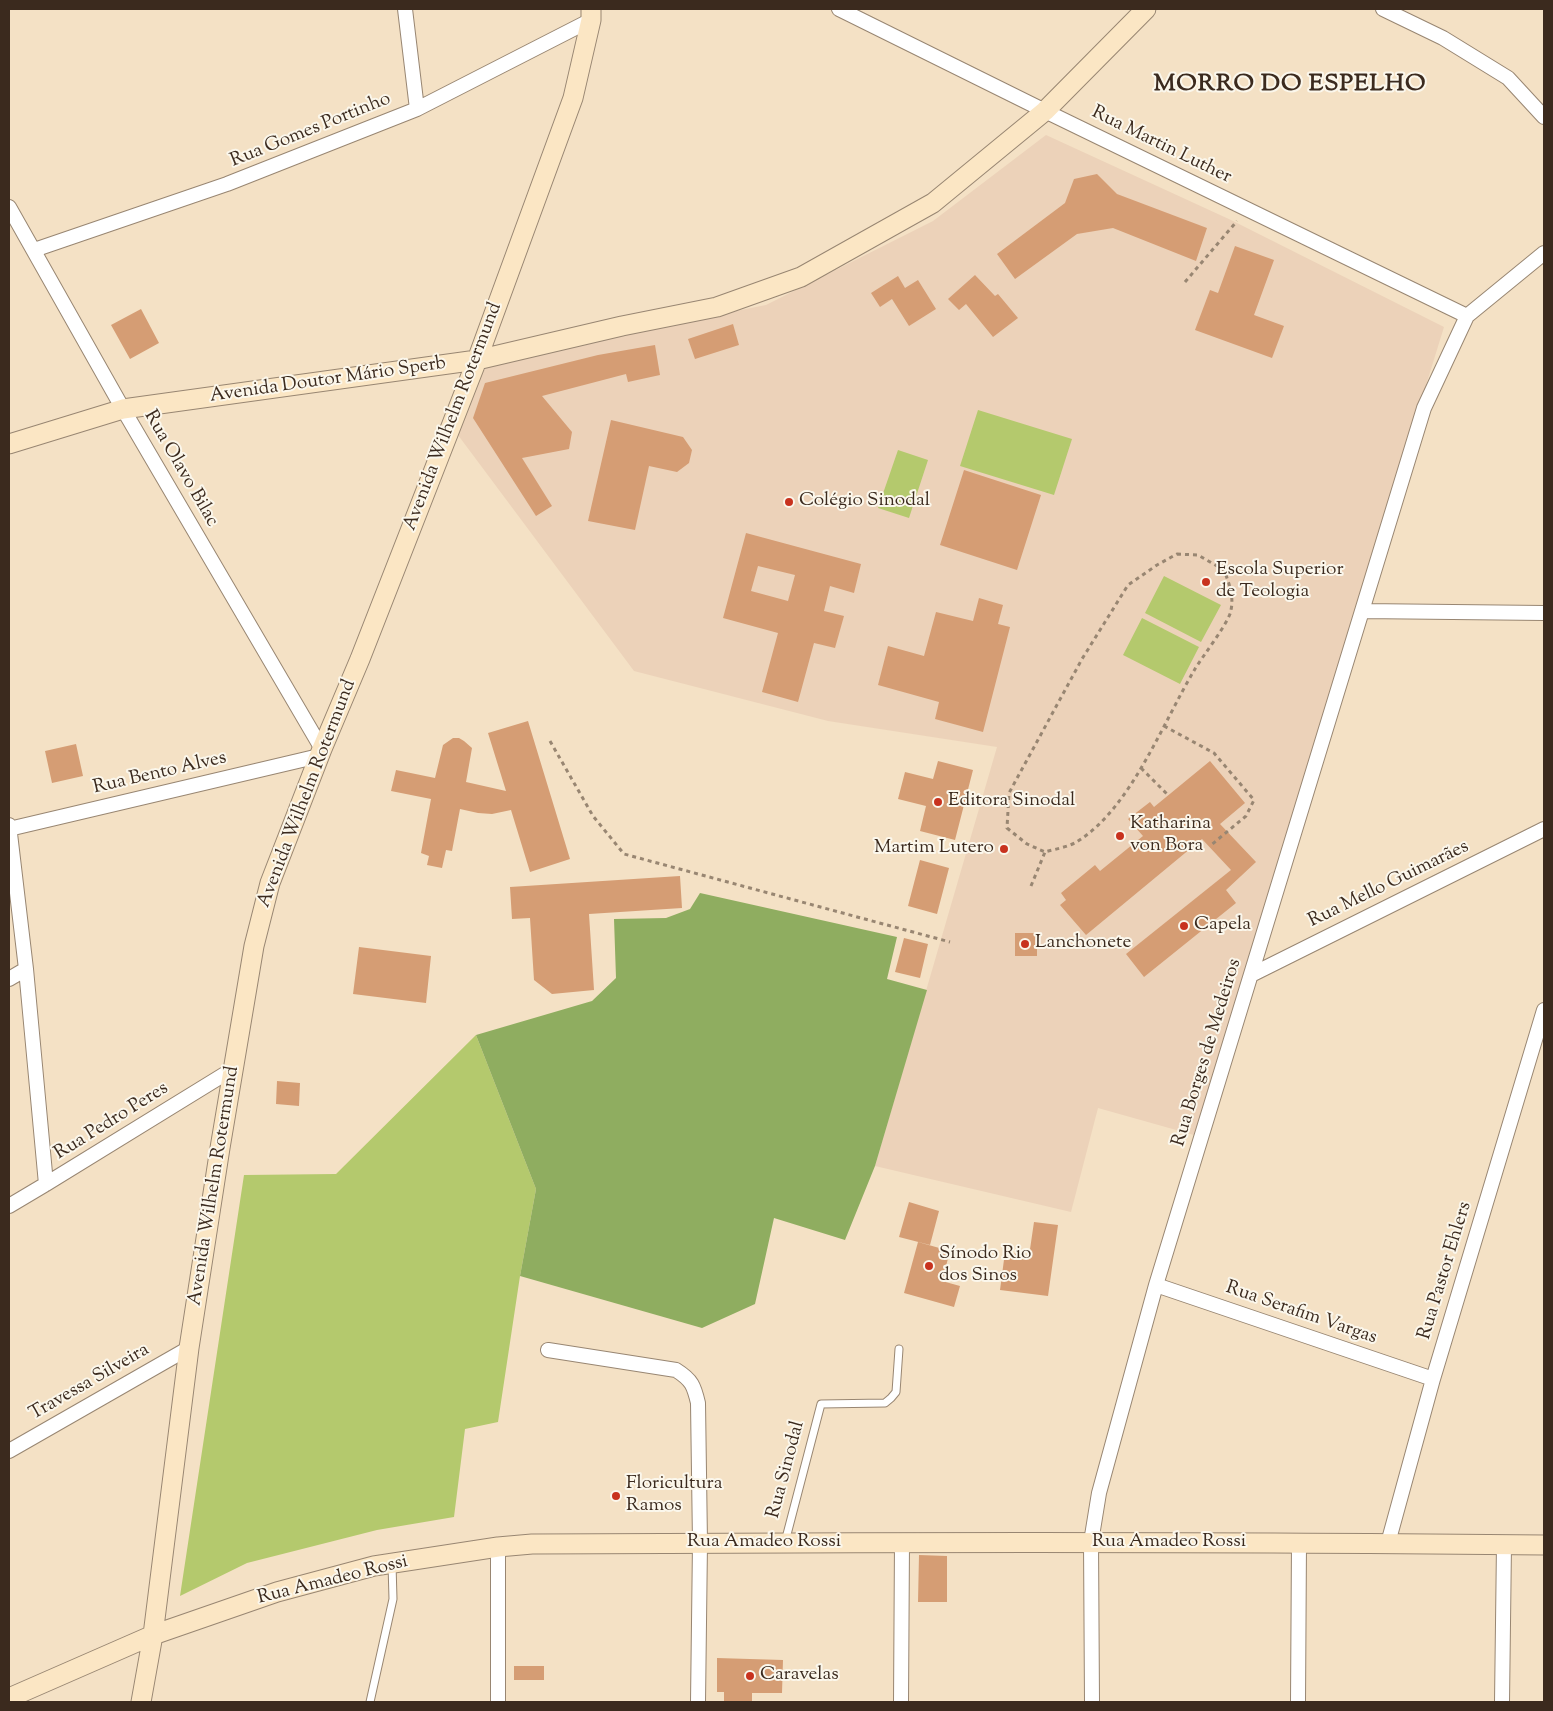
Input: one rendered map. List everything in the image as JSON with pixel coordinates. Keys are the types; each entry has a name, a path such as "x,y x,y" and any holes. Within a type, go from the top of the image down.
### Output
{"street":[{"path":"405,9 418,109"},
{"name":"Rua Martin Luther","path":"839,9 1467,316"},
{"name":"Avenida Doutor Mário Sperb","path":"9,444 123,409 477,360 622,326 717,307 801,277 933,203 1046,111 1146,9"},
{"path":"1383,9 1443,38 1508,78 1544,117"},
{"name":"Rua Gomes Portinho","path":"34,250 227,184 418,109 591,14"},
{"name":"Avenida Wilhelm Rotermund","path":"141,1702 153,1635 189,1348 220,1148 254,946 270,883 320,752 364,650 477,360 573,98 591,14"},
{"name":"Rua Olavo Bilac","path":"9,207 320,752"},
{"path":"1467,316 1544,253"},
{"name":"Rua Borges de Medeiros","path":"1092,1702 1091,1542 1099,1493 1156,1285 1424,408 1467,316"},
{"path":"1362,611 1544,613"},
{"name":"Rua Bento Alves","path":"9,828 320,752"},
{"path":"9,828 26,969 46,1184"},
{"name":"Rua Mello Guimarães","path":"1251,975 1544,830"},
{"path":"9,979 26,969"},
{"name":"Rua Pastor Ehlers","path":"1388,1543 1433,1379 1544,1010"},
{"name":"Rua Pedro Peres","path":"9,1206 233,1069"},
{"name":"Rua Serafim Vargas","path":"1156,1285 1433,1379"},
{"name":"Travessa Silveira","path":"9,1451 189,1348"},
{"path":"548,1350 676,1370 686,1376 694,1386 698,1403 700,1543 698,1702"},
{"path":"901,1702 902,1542"},
{"name":"Rua Amadeo Rossi","path":"9,1698 153,1635 277,1592 374,1566 498,1547 532,1544 902,1542 1544,1545"},
{"path":"1298,1702 1299,1543"},
{"path":"1502,1702 1504,1544"},
{"path":"498,1547 498,1702"}],"lane":[{"name":"Rua Sinodal","path":"784,1543 822,1404 884,1403 891,1398 896,1392 899,1349"},
{"path":"370,1702 393,1599 392,1563"}],"path":[{"path":"1186,282 1246,208"},
{"path":"1177,554 1198,554 1224,570 1232,594 1231,612 1195,670 1141,768 1112,810 1076,842 1045,852 1027,844 1007,828 1009,793 1082,659 1128,585 1156,565 1177,554"},
{"path":"1164,726 1214,753 1254,800 1246,816 1210,846"},
{"path":"550,742 592,816 624,854 950,942"},
{"path":"1141,768 1168,796"},
{"path":"1031,886 1045,852"}],"shaded area":[{"name":"Escola Superior de Teologia","path":"1046,135 1231,220 1444,327 1194,1135 1098,1108 1071,1212 875,1166 997,747 828,721 634,671 452,427 479,362 766,305 933,221"}],"green space":[{"path":"978,410 1072,439 1054,495 960,466"},
{"path":"898,450 928,460 909,518 878,508"},
{"path":"1164,576 1221,605 1201,642 1145,613"},
{"path":"1142,618 1199,647 1180,684 1123,655"},
{"path":"700,893 897,937 887,979 927,990 875,1166 845,1240 774,1218 755,1304 702,1328 520,1276 536,1189 476,1035 592,1001 616,978 614,919 666,918 690,909"},
{"path":"476,1035 536,1189 520,1276 498,1422 465,1429 454,1517 377,1530 247,1563 180,1596 244,1175 336,1174"}],"building":[{"path":"1097,174 1117,194 1207,228 1196,261 1113,228 1077,234 1015,279 997,254 1065,203 1074,179"},
{"path":"1235,246 1274,260 1254,315 1284,326 1272,358 1195,330 1210,290 1218,293"},
{"path":"975,275 995,296 998,294 1018,318 993,337 966,304 959,310 948,299"},
{"path":"898,276 905,288 918,280 936,309 909,326 892,299 880,307 871,293"},
{"path":"141,309 159,343 130,359 111,325"},
{"path":"733,324 739,345 695,359 688,339"},
{"path":"655,345 660,375 628,382 626,374 542,396 572,432 569,449 522,458 552,506 536,516 473,418 485,383 598,355"},
{"path":"611,420 683,437 692,450 689,463 677,472 649,466 635,530 588,521"},
{"path":"964,470 1041,495 1017,570 940,545"},
{"path":"746,533 861,564 854,593 830,586 824,611 844,616 835,648 814,643 798,702 762,692 778,633 723,618","holes":["758,566 795,575 788,601 751,591"]},
{"path":"979,598 1003,605 998,624 1010,627 983,732 935,719 939,702 878,685 888,646 924,656 936,612 973,621"},
{"path":"528,721 570,859 530,872 511,810 492,814 460,809 452,851 446,850 442,868 427,865 429,856 421,853 431,799 391,791 396,770 435,778 443,745 453,738 459,738 472,748 466,782 506,791 488,733"},
{"path":"76,744 83,776 52,783 45,751"},
{"name":"Editora Sinodal","path":"938,761 973,770 955,840 920,831 926,806 898,799 905,772 933,779"},
{"path":"1210,761 1245,803 1220,824 1256,862 1226,890 1236,903 1144,977 1126,954 1231,870 1202,839 1086,935 1060,905 1066,900 1061,893 1095,865 1100,871 1143,836 1128,819 1150,802 1154,807"},
{"path":"920,860 949,868 937,914 908,906"},
{"path":"680,876 682,908 589,914 594,990 552,994 534,980 530,918 512,919 510,887"},
{"path":"1015,933 1037,933 1037,956 1015,956"},
{"path":"904,938 928,944 920,978 895,972"},
{"path":"359,947 431,956 426,1003 353,994"},
{"path":"277,1081 300,1083 299,1106 276,1104"},
{"path":"909,1202 939,1211 930,1245 899,1237"},
{"path":"1034,1222 1058,1225 1048,1296 1000,1290 1005,1252 1029,1256"},
{"name":"Sínodo Rio dos Sinos","path":"918,1242 950,1251 942,1281 960,1286 954,1307 904,1293"},
{"path":"919,1555 947,1556 947,1602 918,1602"},
{"name":"Caravelas","path":"717,1658 783,1660 782,1693 752,1693 752,1702 724,1702 724,1692 717,1692"},
{"path":"514,1666 544,1666 544,1680 514,1680"}],"place":[{"name":"Colégio Sinodal","path":"789,502"},
{"name":"Escola Superior de Teologia","path":"1206,582"},
{"name":"Editora Sinodal","path":"938,802"},
{"name":"Katharina von Bora","path":"1120,836"},
{"name":"Martim Lutero","path":"1004,849"},
{"name":"Capela","path":"1184,926"},
{"name":"Lanchonete","path":"1025,944"},
{"name":"Sínodo Rio dos Sinos","path":"929,1266"},
{"name":"Floricultura Ramos","path":"616,1496"},
{"name":"Caravelas","path":"750,1676"}],"district":[{"name":"MORRO DO ESPELHO","path":"1290,86"}]}
